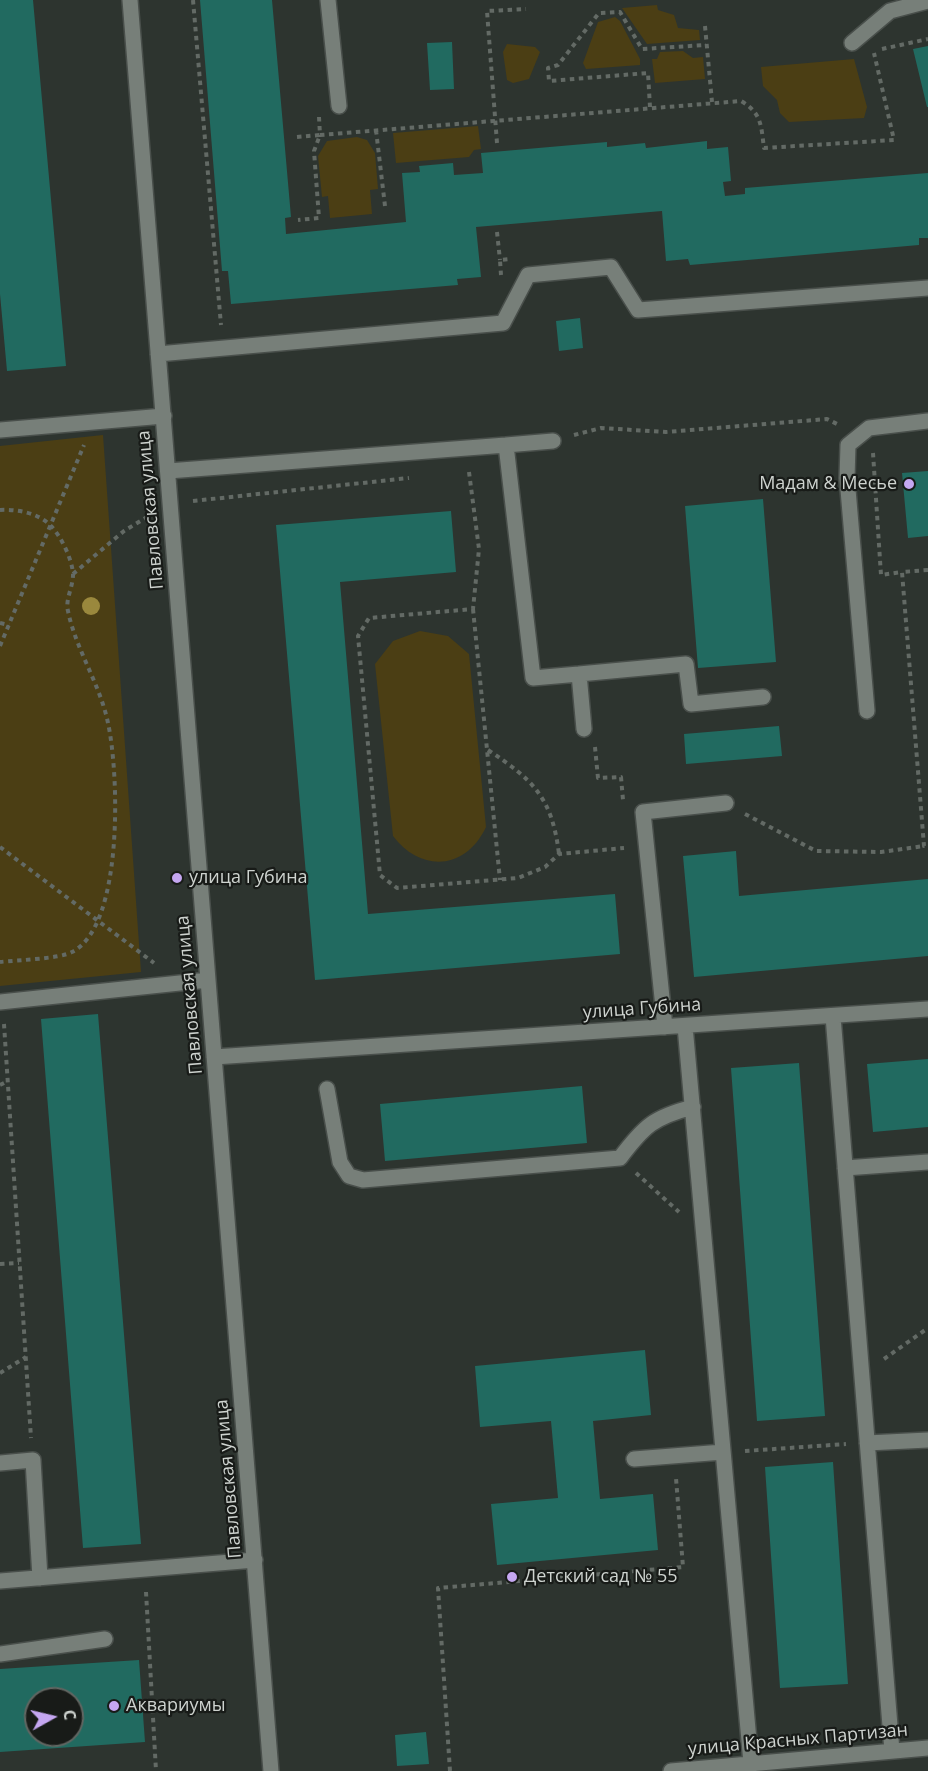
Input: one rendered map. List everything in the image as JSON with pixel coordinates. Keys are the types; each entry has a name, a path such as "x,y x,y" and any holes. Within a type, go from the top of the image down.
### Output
{"street":[{"name":"Павловская улица","path":"130,0 271,1771"},
{"path":"328,0 339,106"},
{"path":"852,43 890,11 928,1"},
{"path":"158,354 503,323 528,275 611,267 638,310 928,288"},
{"path":"0,430 164,416"},
{"path":"867,711 847,478 848,445 869,428 928,421"},
{"path":"168,471 553,441"},
{"path":"506,445 533,678 686,664 691,704 764,697"},
{"path":"579,674 589,733"},
{"path":"665,1027 643,812 726,803"},
{"path":"1,1002 208,980"},
{"name":"улица Губина","path":"214,1057 928,1009"},
{"path":"833,1016 892,1751"},
{"path":"685,1026 706,1237 751,1763"},
{"path":"327,1089 340,1162 349,1176 363,1180 620,1158 637,1135 662,1115 693,1107"},
{"path":"845,1168 928,1162"},
{"path":"867,1443 928,1440"},
{"path":"634,1460 723,1452"},
{"path":"0,1463 33,1460 40,1578"},
{"path":"0,1581 255,1560"},
{"path":"0,1654 105,1639"},
{"name":"улица Красных Партизан","path":"671,1771 751,1763 813,1764 892,1751 928,1748"}],"path":[{"path":"193,0 222,330"},
{"path":"497,143 487,11 526,9"},
{"path":"650,107 648,72 549,81 548,68 558,65 599,13 620,12 642,49 706,45"},
{"path":"705,26 712,102"},
{"path":"297,137 741,101 754,108 760,121 764,148 894,140 874,51 928,39"},
{"path":"298,220 319,218 314,152 320,135 318,112"},
{"path":"376,130 385,206"},
{"path":"497,232 500,260"},
{"path":"553,441 601,428 666,432 827,419 860,435"},
{"path":"0,646 94,422"},
{"path":"873,448 882,575 928,570"},
{"path":"457,474 509,470"},
{"path":"469,472 479,549 473,609 500,880"},
{"path":"73,574 124,531 171,503 422,477"},
{"path":"0,510 35,515 51,526 62,543 73,574 67,609 108,723 116,812 114,856 92,936 70,954 0,962"},
{"path":"726,803 816,850 881,852 926,846 902,572"},
{"path":"473,609 369,618 358,636 380,875 397,888 500,880 518,878 545,867 559,854 628,848"},
{"path":"0,623 9,625"},
{"path":"589,733 598,778 621,777 624,812"},
{"path":"487,749 520,772 543,798 555,824 559,854"},
{"path":"0,847 183,982"},
{"path":"1,1002 33,1460"},
{"path":"0,1085 8,1081"},
{"path":"620,1158 706,1237"},
{"path":"0,1264 20,1263"},
{"path":"861,1375 928,1328"},
{"path":"0,1373 26,1357"},
{"path":"723,1452 867,1443"},
{"path":"450,1771 438,1588 683,1567 675,1456"},
{"path":"145,1569 156,1771"}],"shaded area":[{"path":"657,5 658,10 674,15 678,28 699,30 700,40 647,44 622,8"},
{"path":"615,17 620,21 640,59 640,65 586,69 583,63 598,22"},
{"path":"507,44 535,47 540,52 529,79 513,83 507,80 503,52"},
{"path":"683,51 693,58 703,57 705,79 655,83 652,59 657,59 660,52"},
{"path":"854,59 867,107 864,118 789,122 780,113 777,100 763,86 761,67"},
{"path":"478,126 481,149 474,150 469,157 396,163 393,133"},
{"path":"357,137 367,140 375,153 378,189 370,190 372,214 330,218 328,196 322,197 318,156 327,141"},
{"path":"103,435 141,972 0,986 0,446"},
{"path":"420,631 448,636 469,654 486,827 467,852 442,862 429,861 417,856 404,848 393,836 375,664 393,641"}],"building":[{"path":"0,0 33,0 66,366 7,371 0,294"},
{"path":"200,0 272,0 291,217 285,218 286,234 406,222 402,173 420,172 419,166 453,163 454,175 483,173 481,153 607,142 607,147 645,143 646,148 707,141 707,149 728,147 731,181 723,182 725,196 745,194 745,188 928,173 928,238 919,238 919,245 690,265 688,259 666,261 662,211 476,227 481,277 457,279 458,285 231,304 228,271 222,271"},
{"path":"452,42 454,89 430,90 427,43"},
{"path":"928,46 928,107 927,107 913,49"},
{"path":"580,318 583,348 559,351 556,321"},
{"path":"928,471 928,536 908,538 902,473"},
{"path":"763,499 776,662 698,668 685,506"},
{"path":"451,511 456,572 340,582 368,914 615,894 620,954 315,980 276,525"},
{"path":"779,726 782,756 686,764 684,734"},
{"path":"736,851 739,896 928,879 928,956 694,977 683,856"},
{"path":"98,1014 141,1544 83,1548 41,1019"},
{"path":"928,1059 928,1127 873,1132 867,1064"},
{"path":"799,1063 825,1416 757,1421 731,1068"},
{"path":"582,1086 587,1143 385,1161 380,1104"},
{"path":"645,1350 651,1415 593,1421 600,1499 653,1494 658,1550 497,1565 491,1504 558,1498 551,1421 480,1427 475,1366"},
{"path":"833,1462 848,1684 780,1688 765,1467"},
{"path":"139,1660 145,1742 84,1746 84,1687 24,1687 24,1747 72,1747 0,1752 0,1669"},
{"path":"426,1732 429,1764 397,1766 395,1735"}],"place":[{"name":"Мадам & Месье","path":"909,484"},
{"name":"улица Губина","path":"177,878"},
{"name":"Детский сад № 55","path":"512,1577"},
{"name":"Аквариумы","path":"114,1706"}]}
